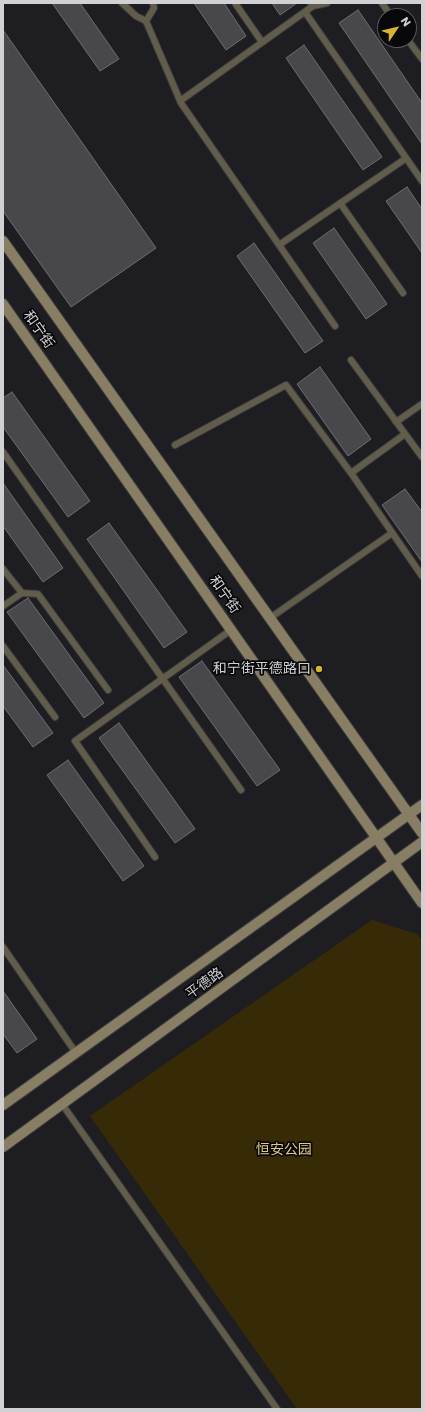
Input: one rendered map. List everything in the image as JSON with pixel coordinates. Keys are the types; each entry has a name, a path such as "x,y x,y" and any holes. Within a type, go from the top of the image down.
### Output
{"main road":[{"name":"和宁街","path":"3,241 422,833"},
{"name":"和宁街","path":"3,304 422,903"},
{"name":"平德路","path":"3,1105 422,805"},
{"name":"平德路","path":"3,1147 394,864 422,842"}],"lane":[{"path":"122,3 136,16 146,21 180,101 335,326"},
{"path":"146,21 154,8 153,3"},
{"path":"235,3 262,42"},
{"path":"180,101 305,12 312,4 327,3"},
{"path":"305,12 405,159 422,181"},
{"path":"414,48 422,59"},
{"path":"279,245 405,159"},
{"path":"340,203 404,293"},
{"path":"351,360 422,457"},
{"path":"175,445 286,385 422,576"},
{"path":"396,422 422,404"},
{"path":"350,473 405,434"},
{"path":"3,452 164,678 241,790"},
{"path":"270,618 392,532"},
{"path":"3,569 22,593"},
{"path":"3,606 22,593 38,594 108,690"},
{"path":"155,857 75,741 231,630"},
{"path":"3,646 55,717"},
{"path":"3,947 76,1053"},
{"path":"62,1104 277,1409"}],"green space":[{"name":"恒安公园","path":"372,920 417,934 422,941 422,1409 297,1409 90,1116"}],"building":[{"path":"52,3 80,3 119,59 100,71"},
{"path":"194,3 224,3 246,36 226,50"},
{"path":"272,3 297,3 280,15"},
{"path":"358,10 377,38 377,48 384,48 422,103 422,144 339,23"},
{"path":"3,30 156,248 71,307 3,211"},
{"path":"304,45 382,157 363,170 286,58"},
{"path":"407,187 422,209 422,253 386,201"},
{"path":"334,228 387,304 366,319 313,243"},
{"path":"254,243 323,341 305,353 237,256"},
{"path":"320,367 371,439 348,456 297,384"},
{"path":"12,392 90,501 68,517 3,427 3,398"},
{"path":"3,483 63,568 43,582 3,526"},
{"path":"405,489 422,512 422,562 382,505"},
{"path":"109,523 187,632 164,648 87,539"},
{"path":"28,598 104,703 84,718 7,612"},
{"path":"202,661 280,770 257,786 179,677"},
{"path":"3,665 53,733 33,747 3,706"},
{"path":"119,723 195,829 175,843 99,738"},
{"path":"68,760 144,866 123,881 47,775"},
{"path":"3,991 37,1039 17,1053 3,1034"}],"place":[{"name":"和宁街平德路口","path":"319,669"}]}
